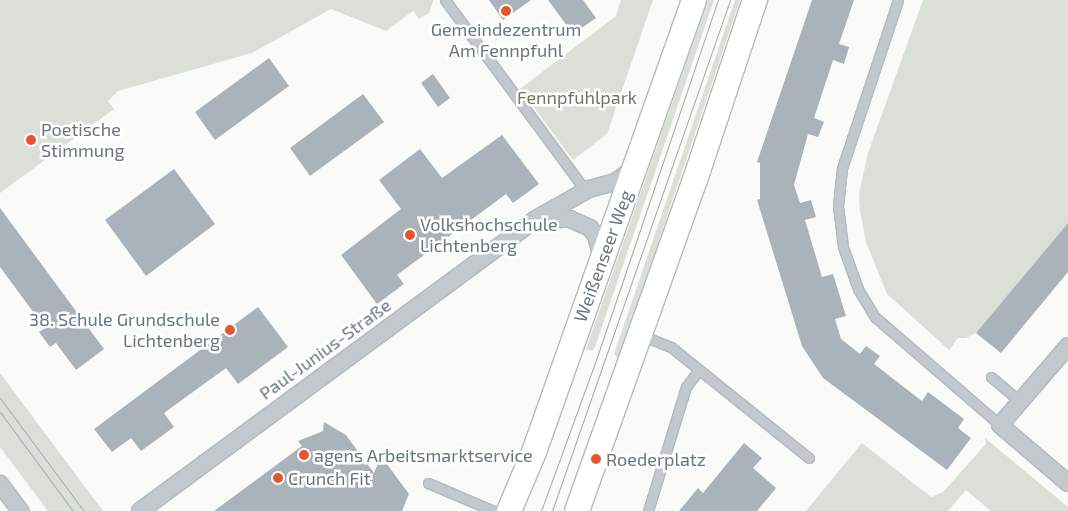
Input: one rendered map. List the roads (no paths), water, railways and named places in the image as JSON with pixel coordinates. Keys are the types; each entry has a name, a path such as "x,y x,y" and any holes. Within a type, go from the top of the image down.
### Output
{"main road":[{"name":"Weißenseer Weg","path":"509,511 534,452 694,0"},
{"path":"577,511 755,0"}],"street":[{"name":"Paul-Junius-Straße","path":"140,511 534,220 586,191 615,182 636,167"},
{"path":"534,220 570,219 590,228 596,236 602,258"},
{"path":"1068,346 1000,425 1068,483"},
{"path":"0,484 20,511"}],"lane":[{"path":"445,0 586,191"},
{"path":"898,0 842,168 838,206 844,247 858,290 875,317 1000,425"},
{"path":"640,334 671,347 809,458"},
{"path":"648,511 686,387 699,370"},
{"path":"991,376 1020,401"},
{"path":"428,484 494,511"}],"tram line":[{"path":"541,511 596,360 718,0"},
{"path":"552,511 730,0"},
{"path":"0,398 84,511"},
{"path":"0,412 73,511"}],"place":[{"name":"Gemeindezentrum Am Fennpfuhl","path":"506,11"},
{"name":"Poetische Stimmung","path":"31,140"},
{"name":"Volkshochschule Lichtenberg","path":"410,235"},
{"name":"38. Schule Grundschule Lichtenberg","path":"230,330"},
{"name":"agens Arbeitsmarktservice","path":"304,455"},
{"name":"Roederplatz","path":"596,459"},
{"name":"Crunch Fit","path":"278,478"}],"park label":[{"name":"Fennpfuhlpark","path":"577,97"}]}
